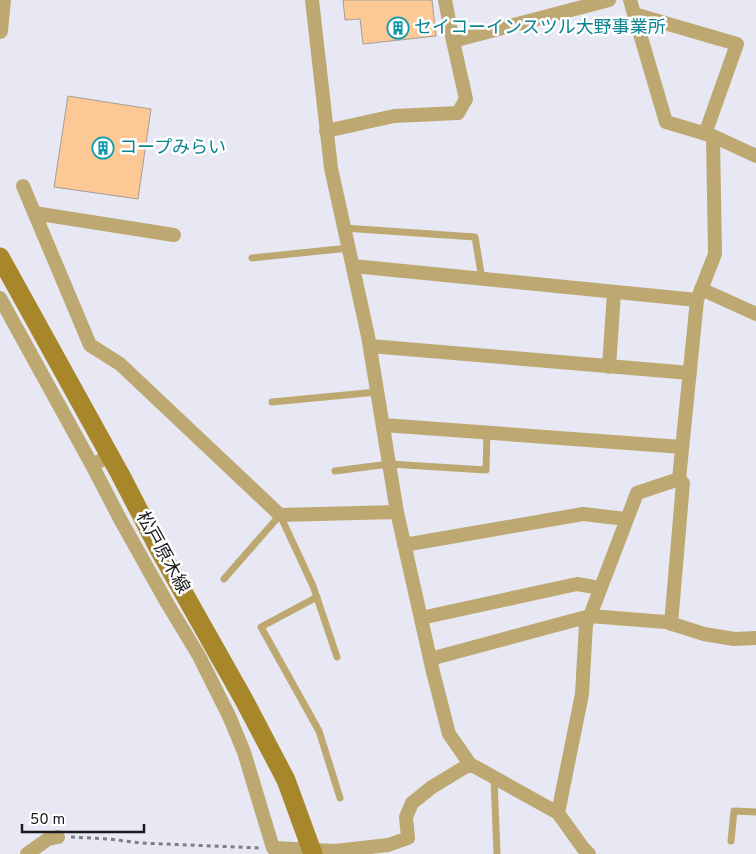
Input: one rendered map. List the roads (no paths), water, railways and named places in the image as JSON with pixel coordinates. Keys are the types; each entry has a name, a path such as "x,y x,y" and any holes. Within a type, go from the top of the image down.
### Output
{"main road":[{"name":"松戸原木線","path":"0,257 160,551 244,700 286,780 313,854"}],"street":[{"path":"0,31 3,0"},
{"path":"312,0 331,168 370,346 397,512 449,734 470,764 558,813 584,852"},
{"path":"326,131 394,116 458,114 466,100 445,0"},
{"path":"453,41 609,0"},
{"path":"630,0 666,122 709,135 756,156"},
{"path":"634,14 737,44 709,135 715,254 699,295 679,479 683,483 671,624"},
{"path":"23,186 90,345 120,364 280,515 397,512"},
{"path":"34,213 174,235"},
{"path":"353,266 614,292 699,295 756,314"},
{"path":"610,367 614,292"},
{"path":"0,298 92,465 120,520 199,656 229,716 244,752 273,848 335,851 388,850 408,838 406,817 412,803 432,787 470,764"},
{"path":"370,346 690,373"},
{"path":"383,426 682,447"},
{"path":"92,465 110,456"},
{"path":"558,813 582,694 586,624 637,493 679,479"},
{"path":"404,545 583,514 626,519"},
{"path":"421,618 577,584 600,588"},
{"path":"430,659 590,616 666,622 704,634 734,638 756,638"},
{"path":"27,854 48,839 58,837"}],"lane":[{"path":"344,228 475,237 482,279"},
{"path":"252,258 349,248"},
{"path":"272,402 377,392"},
{"path":"335,471 389,464 486,470 487,433"},
{"path":"224,579 280,515 313,586 337,657"},
{"path":"317,597 261,628 319,730 340,798"},
{"path":"494,777 497,854"},
{"path":"731,841 734,811 756,812"}],"place":[{"name":"セイコーインスツル大野事業所","path":"398,28"},
{"name":"コープみらい","path":"103,148"}]}
